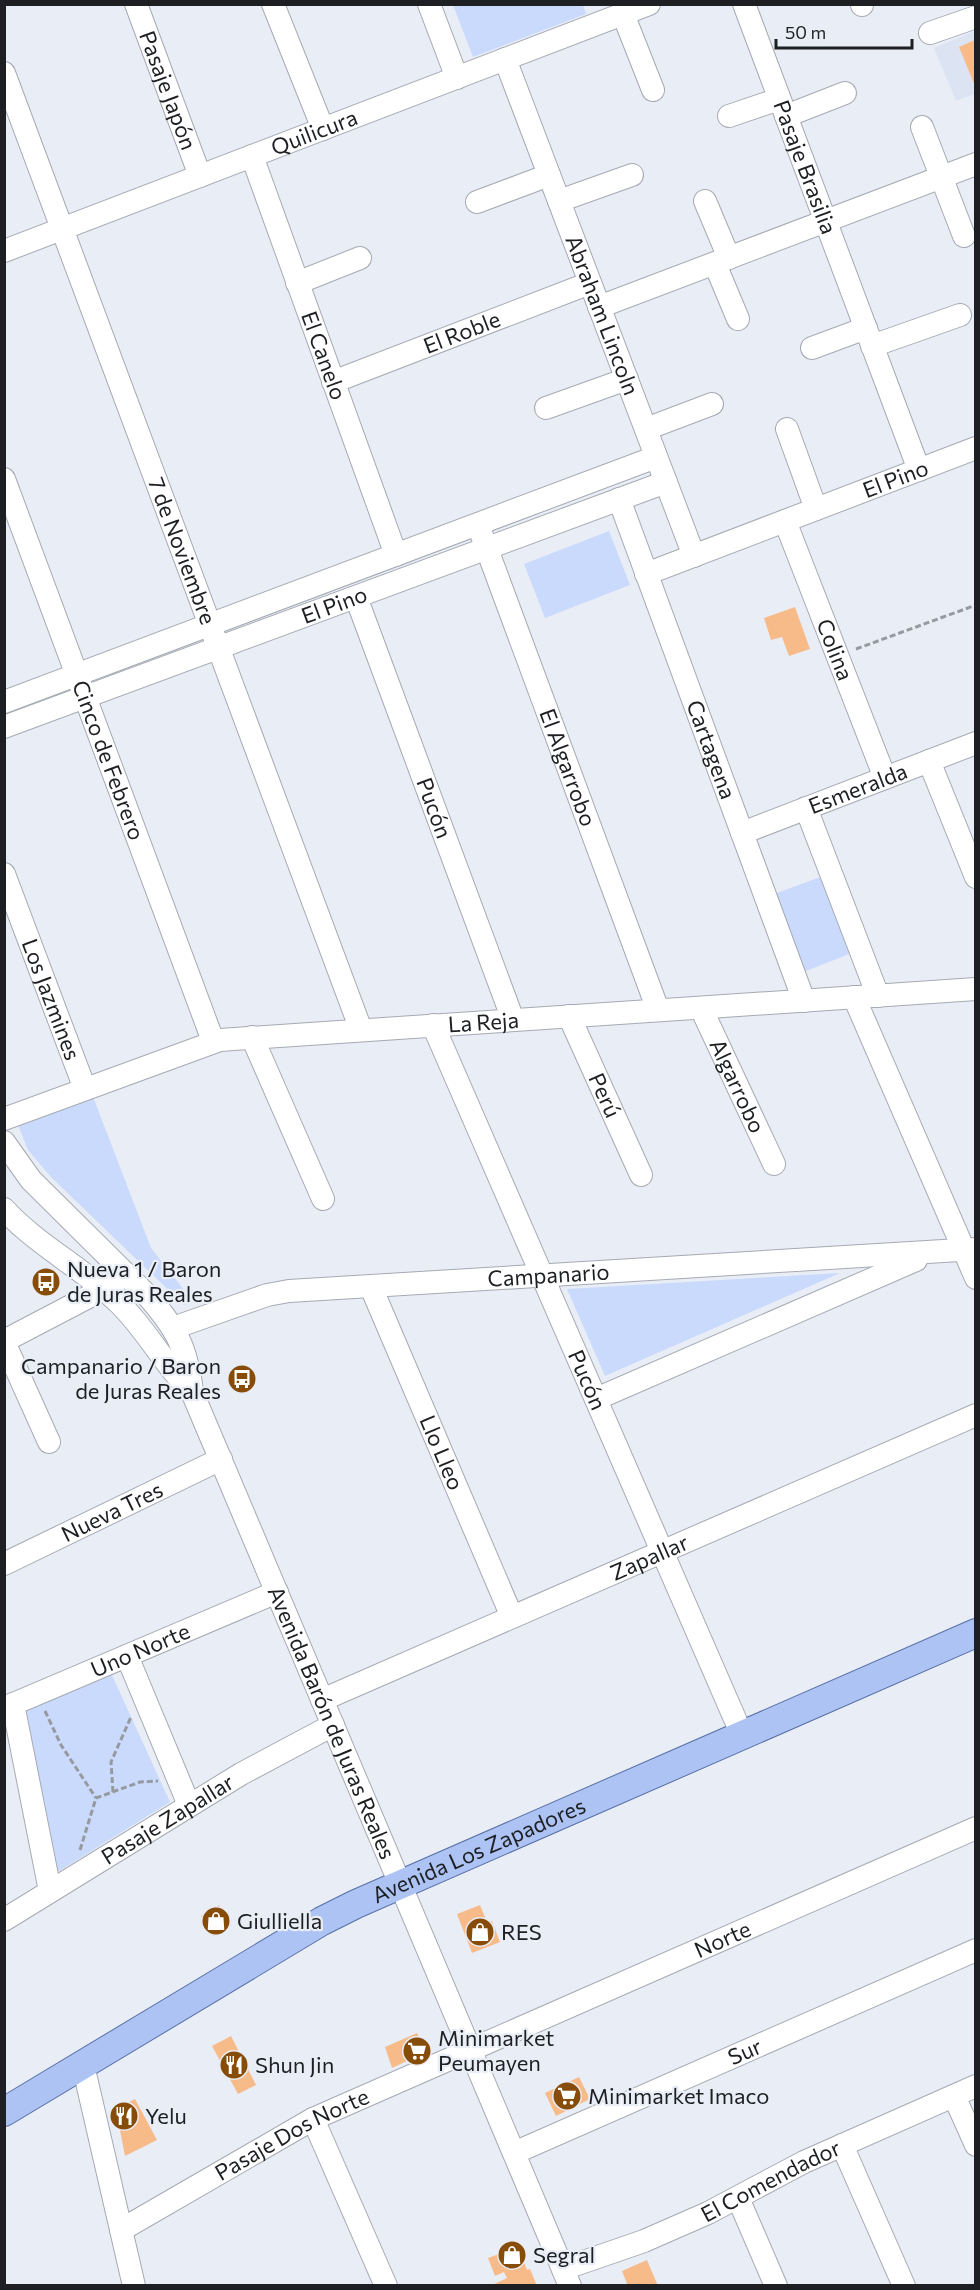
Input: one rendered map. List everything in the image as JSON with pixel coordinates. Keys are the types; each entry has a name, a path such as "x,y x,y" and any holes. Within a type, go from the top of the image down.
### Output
{"main road":[{"name":"Avenida Los Zapadores","path":"4,2112 322,1921 400,1884 975,1633"}],"street":[{"name":"Pasaje Japón","path":"136,4 200,176"},
{"path":"273,4 323,129"},
{"path":"429,4 458,78"},
{"name":"Quilicura","path":"4,251 458,78 505,59 596,14 623,14 648,4"},
{"name":"Pasaje Brasilia","path":"744,4 919,470"},
{"path":"623,14 653,90"},
{"path":"930,33 975,17"},
{"name":"Abraham Lincoln","path":"505,59 694,556"},
{"name":"7 de Noviembre","path":"4,73 361,1030"},
{"path":"729,116 844,93"},
{"path":"922,127 964,236"},
{"name":"El Canelo","path":"252,156 396,555"},
{"path":"599,307 975,164"},
{"path":"477,202 549,175"},
{"path":"559,201 632,175"},
{"path":"705,201 738,319"},
{"path":"297,283 360,258"},
{"name":"El Roble","path":"333,382 590,283"},
{"path":"812,348 960,315"},
{"path":"546,408 627,379"},
{"path":"646,429 712,404"},
{"path":"786,429 816,509"},
{"name":"El Pino","path":"646,574 975,448"},
{"name":"El Pino","path":"4,702 656,457"},
{"name":"Cinco de Febrero","path":"4,479 213,1041"},
{"name":"El Pino","path":"4,727 666,482"},
{"name":"Cartagena","path":"619,499 804,1000"},
{"name":"Colina","path":"786,521 885,778"},
{"name":"El Algarrobo","path":"478,524 658,1010"},
{"name":"Pucón","path":"356,597 513,1020"},
{"name":"Esmeralda","path":"742,833 975,743"},
{"path":"929,761 975,877"},
{"path":"806,808 878,996"},
{"name":"Los Jazmines","path":"4,874 85,1089"},
{"name":"La Reja","path":"4,1119 213,1041 975,989"},
{"path":"854,997 969,1249 975,1278"},
{"name":"Algarrobo","path":"701,1008 774,1164"},
{"name":"Perú","path":"569,1016 641,1175"},
{"name":"Pucón","path":"433,1025 742,1735"},
{"path":"252,1037 323,1199"},
{"name":"Avenida Barón de Juras Reales","path":"4,1142 31,1180 58,1209 129,1275 160,1310 173,1328 187,1356 192,1392 567,2277"},
{"name":"Avenida Barón de Juras Reales","path":"4,1209 41,1243 103,1289 134,1320 169,1368 192,1392"},
{"name":"Campanario","path":"173,1328 278,1292 969,1249"},
{"name":"Campanario","path":"596,1399 932,1253"},
{"path":"49,1442 4,1341 129,1275"},
{"name":"Llo Lleo","path":"371,1287 512,1617"},
{"name":"Zapallar","path":"322,1700 975,1416"},
{"name":"Nueva Tres","path":"4,1564 221,1459"},
{"name":"Uno Norte","path":"9,1706 277,1592"},
{"path":"127,1656 189,1805"},
{"path":"9,1706 50,1892"},
{"name":"Pasaje Zapallar","path":"4,1920 241,1774 333,1725"},
{"name":"Norte","path":"471,2051 975,1828"},
{"name":"Sur","path":"514,2152 975,1950"},
{"name":"Pasaje Dos Norte","path":"121,2230 313,2119 471,2051"},
{"path":"83,2065 134,2286"},
{"name":"El Comendador","path":"567,2277 738,2198 779,2174 975,2086"},
{"path":"954,2096 975,2145"},
{"path":"313,2119 386,2286"},
{"path":"842,2145 904,2286"},
{"path":"738,2198 776,2286"}],"path":[{"path":"853,650 975,605"},
{"path":"112,1792 111,1762 142,1691"},
{"path":"37,1694 61,1745 96,1797"},
{"path":"96,1797 140,1782 178,1780"},
{"path":"72,1878 96,1797"}],"shaded area":[{"path":"453,5 583,5 586,14 473,57"},
{"path":"975,31 975,94 956,101 934,48"},
{"path":"609,531 630,585 545,618 524,564"},
{"path":"823,876 852,953 798,974 769,896"},
{"path":"92,1094 151,1248 192,1300 184,1305 51,1177 28,1150 16,1120"},
{"path":"840,1273 605,1376 567,1289"},
{"path":"111,1673 170,1802 56,1873 21,1710"}],"building":[{"path":"975,40 975,86 959,47"},
{"path":"795,607 810,649 789,656 782,637 771,640 764,618"},
{"name":"Giulliella","path":"219,1905 231,1925 213,1936 201,1916"},
{"name":"RES","path":"480,1905 487,1922 492,1921 500,1942 472,1953 457,1914"},
{"path":"417,2033 426,2052 392,2068 385,2047"},
{"name":"Shun Jin","path":"231,2036 256,2085 238,2094 212,2046"},
{"name":"Minimarket Imaco","path":"579,2077 590,2099 556,2116 545,2093"},
{"path":"135,2099 157,2140 125,2156 118,2120 119,2107"},
{"path":"518,2247 527,2270 530,2269 537,2286 490,2286 507,2278 504,2272 495,2276 488,2258"},
{"path":"647,2260 658,2286 628,2286 622,2271"}],"place":[{"name":"Nueva 1 / Baron de Juras Reales","path":"46,1282"},
{"name":"Campanario / Baron de Juras Reales","path":"242,1379"},
{"name":"Giulliella","path":"216,1921"},
{"name":"RES","path":"480,1932"},
{"name":"Minimarket Peumayen","path":"417,2051"},
{"name":"Shun Jin","path":"234,2065"},
{"name":"Minimarket Imaco","path":"567,2096"},
{"name":"Yelu","path":"124,2116"},
{"name":"Segral","path":"512,2255"}]}
